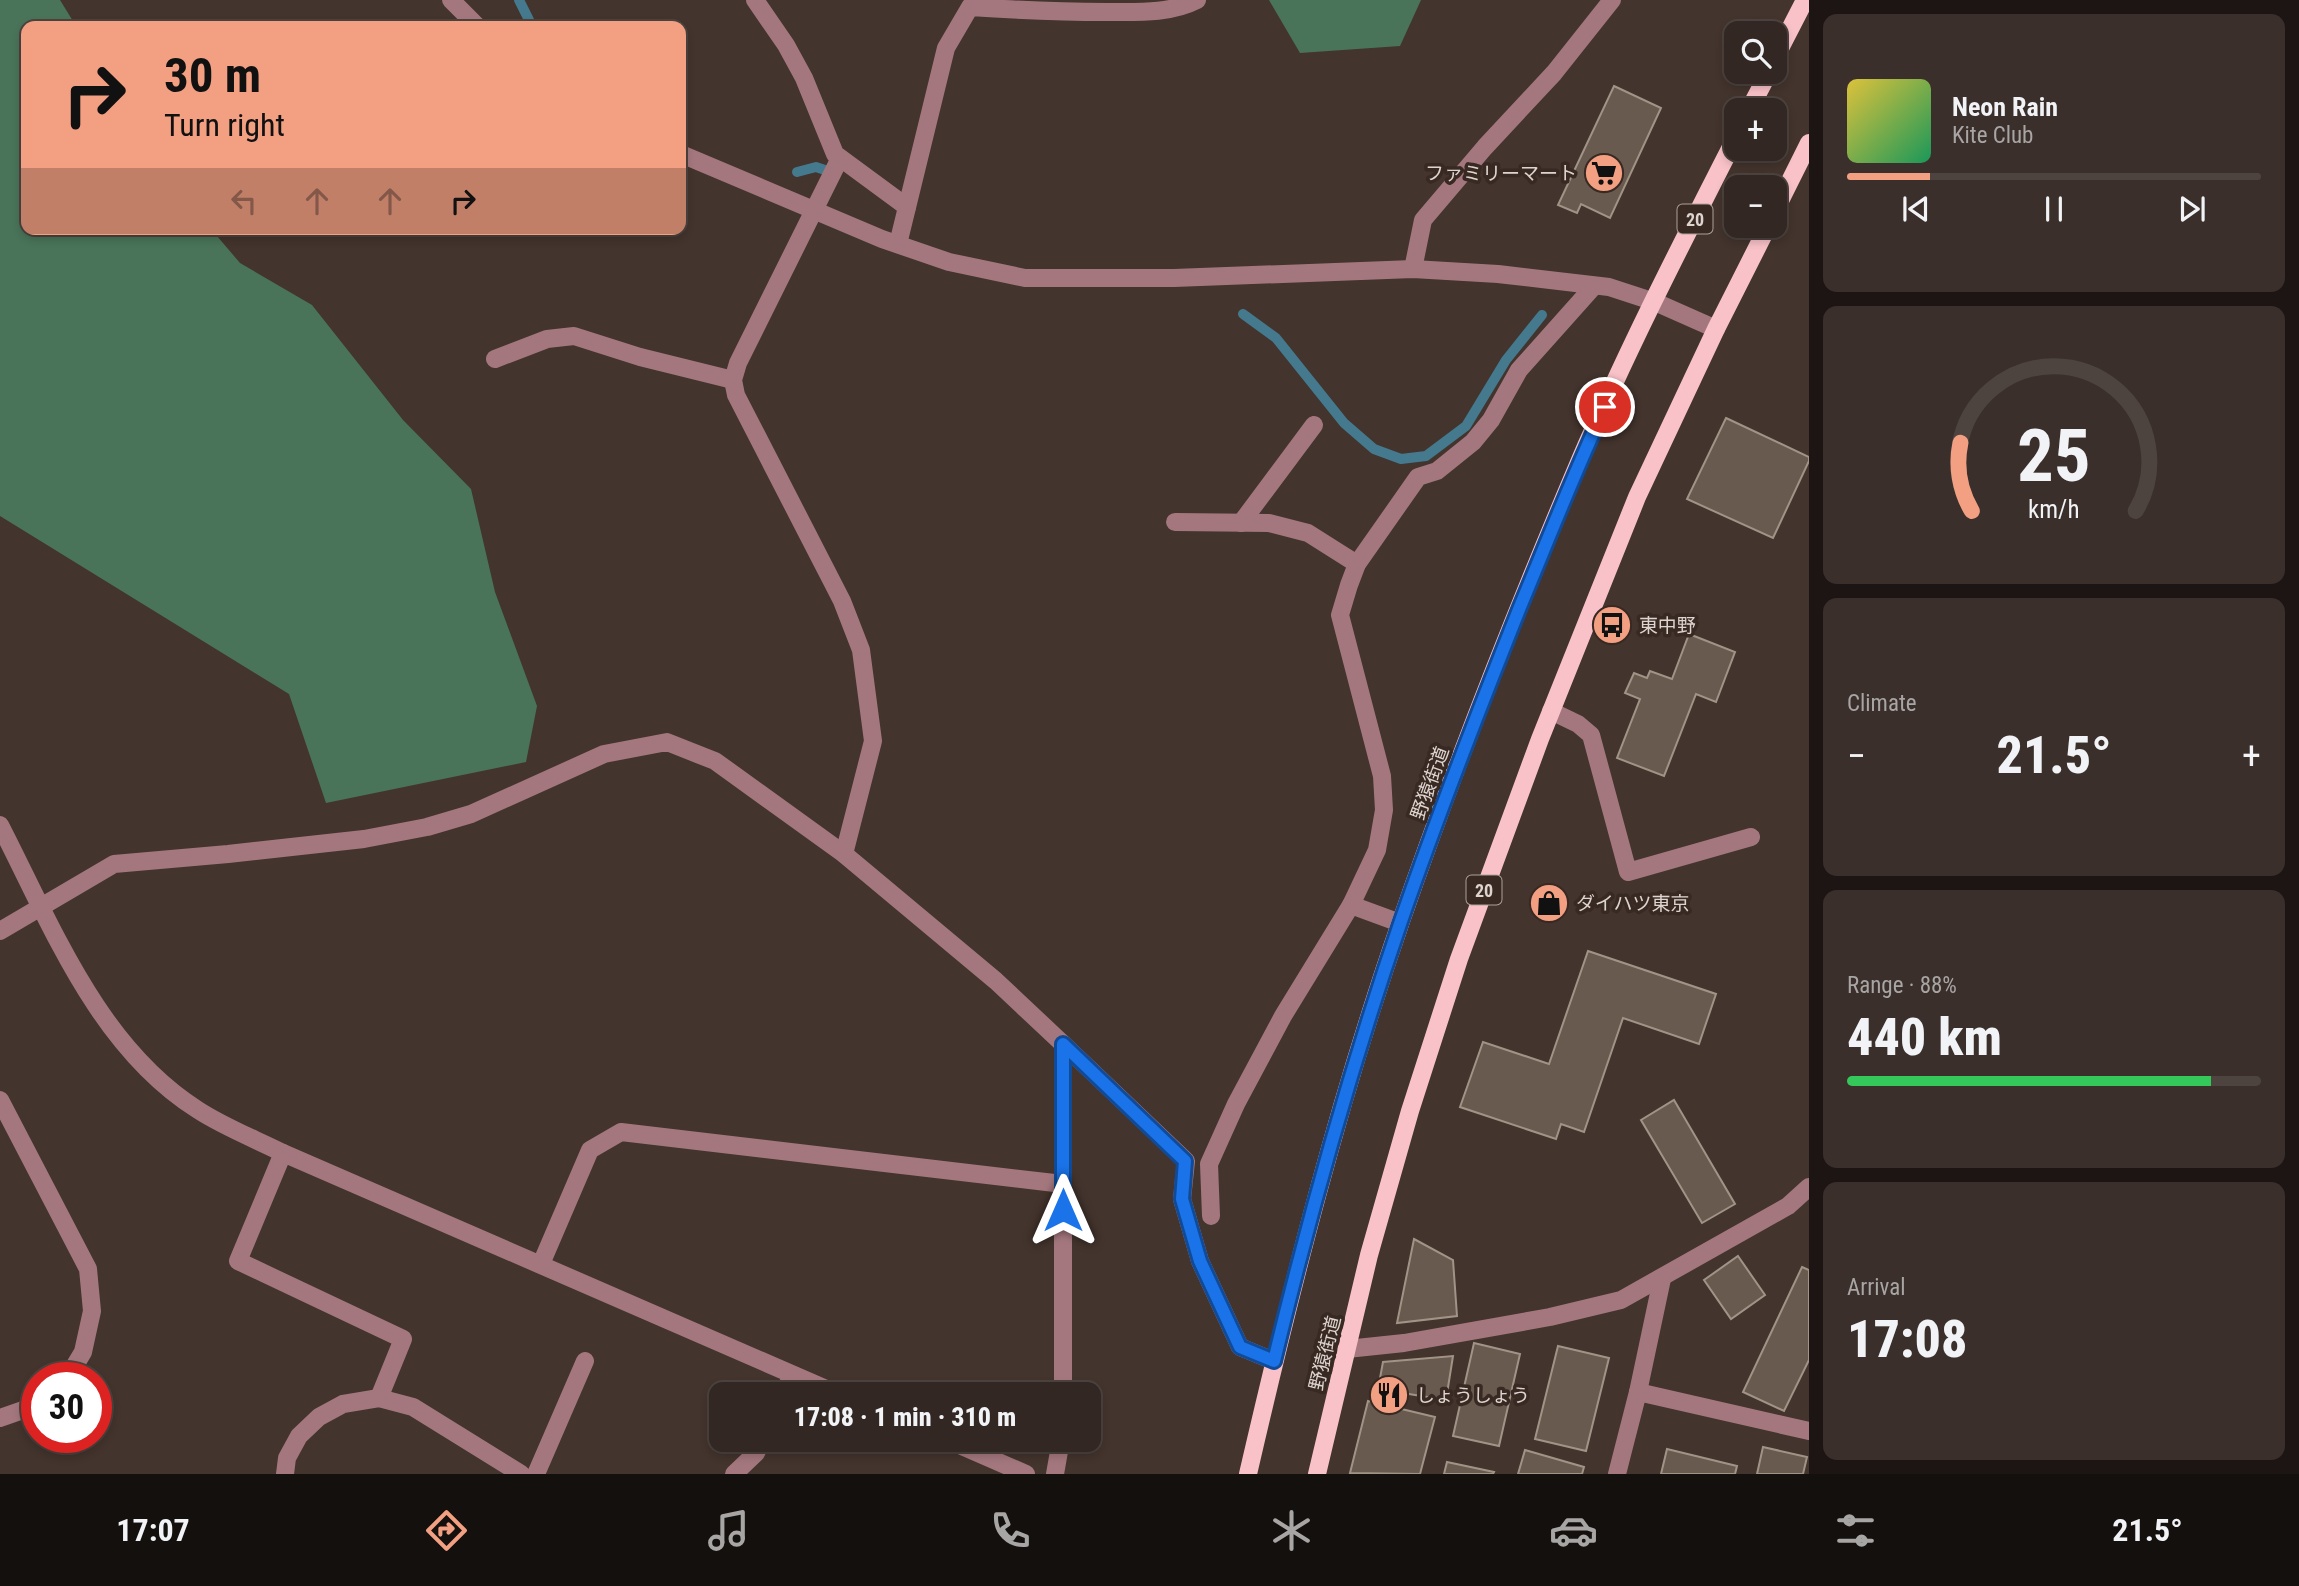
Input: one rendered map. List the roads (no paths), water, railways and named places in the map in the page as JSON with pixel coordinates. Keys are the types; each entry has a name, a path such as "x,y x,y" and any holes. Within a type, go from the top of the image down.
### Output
{"main road":[{"path":"1787,35 1805,0"},
{"path":"1787,187 1809,143"},
{"name":"野猿街道","path":"1248,1474 1314,1204 1400,923 1480,706 1581,457 1724,161"},
{"name":"野猿街道","path":"1317,1474 1370,1255 1399,1150 1459,959 1551,711 1637,497 1762,238"}],"street":[{"path":"451,0 472,21"},
{"path":"755,0 786,45 804,78 835,154 907,207"},
{"path":"898,244 946,48 971,7 1063,12 1145,12 1184,7 1197,0"},
{"path":"1413,269 1423,220 1554,73 1612,0"},
{"path":"686,156 898,244 949,262 1025,278 1174,278 1413,269 1498,274 1622,291 1655,302 1716,329"},
{"path":"840,158 738,363 733,380 736,396 842,601 861,650 873,741 844,854"},
{"path":"1211,1216 1209,1164 1230,1116 1283,1016 1351,905 1377,850 1384,810 1382,776 1340,615 1357,564 1418,477 1437,471 1473,442 1490,420 1520,370 1594,286"},
{"path":"495,359 547,339 574,336 640,357 733,380"},
{"path":"1241,523 1314,425"},
{"path":"1175,522 1269,523 1308,533 1357,564"},
{"path":"1551,711 1578,724 1591,735 1628,873 1751,837"},
{"path":"0,930 114,864 364,839 427,827 471,814 604,754 667,742 715,761 844,854 996,981 1185,1161 1182,1199 1200,1261 1240,1347 1274,1361"},
{"path":"0,825 88,995 131,1051 164,1084 198,1110 284,1153 809,1382"},
{"path":"1351,905 1400,923"},
{"path":"1063,1044 1063,1382"},
{"path":"0,1100 88,1269 92,1311 83,1352 77,1362"},
{"path":"541,1264 590,1150 621,1132 1063,1184"},
{"path":"284,1153 238,1261 402,1339 379,1398"},
{"path":"1347,1349 1404,1343 1550,1317 1621,1300 1788,1206 1809,1187"},
{"path":"1617,1474 1662,1279"},
{"path":"536,1474 585,1361"},
{"path":"789,1382 792,1375"},
{"path":"1638,1392 1809,1431"},
{"path":"285,1474 287,1458 299,1436 319,1417 343,1404 379,1398 413,1408 522,1474"},
{"path":"0,1418 21,1411"},
{"path":"734,1474 756,1452"},
{"path":"976,1452 1026,1474"},
{"path":"1055,1474 1059,1452"}],"waterway":[{"path":"519,0 529,20"},
{"path":"797,172 816,167 828,171"},
{"path":"1243,314 1276,338 1344,423 1374,449 1401,459 1426,456 1466,426 1506,360 1542,315"}],"place":[{"name":"ファミリーマート","path":"1604,173"},
{"name":"東中野","path":"1612,625"},
{"name":"ダイハツ東京","path":"1549,903"},
{"name":"しょうしょう","path":"1389,1395"}]}
